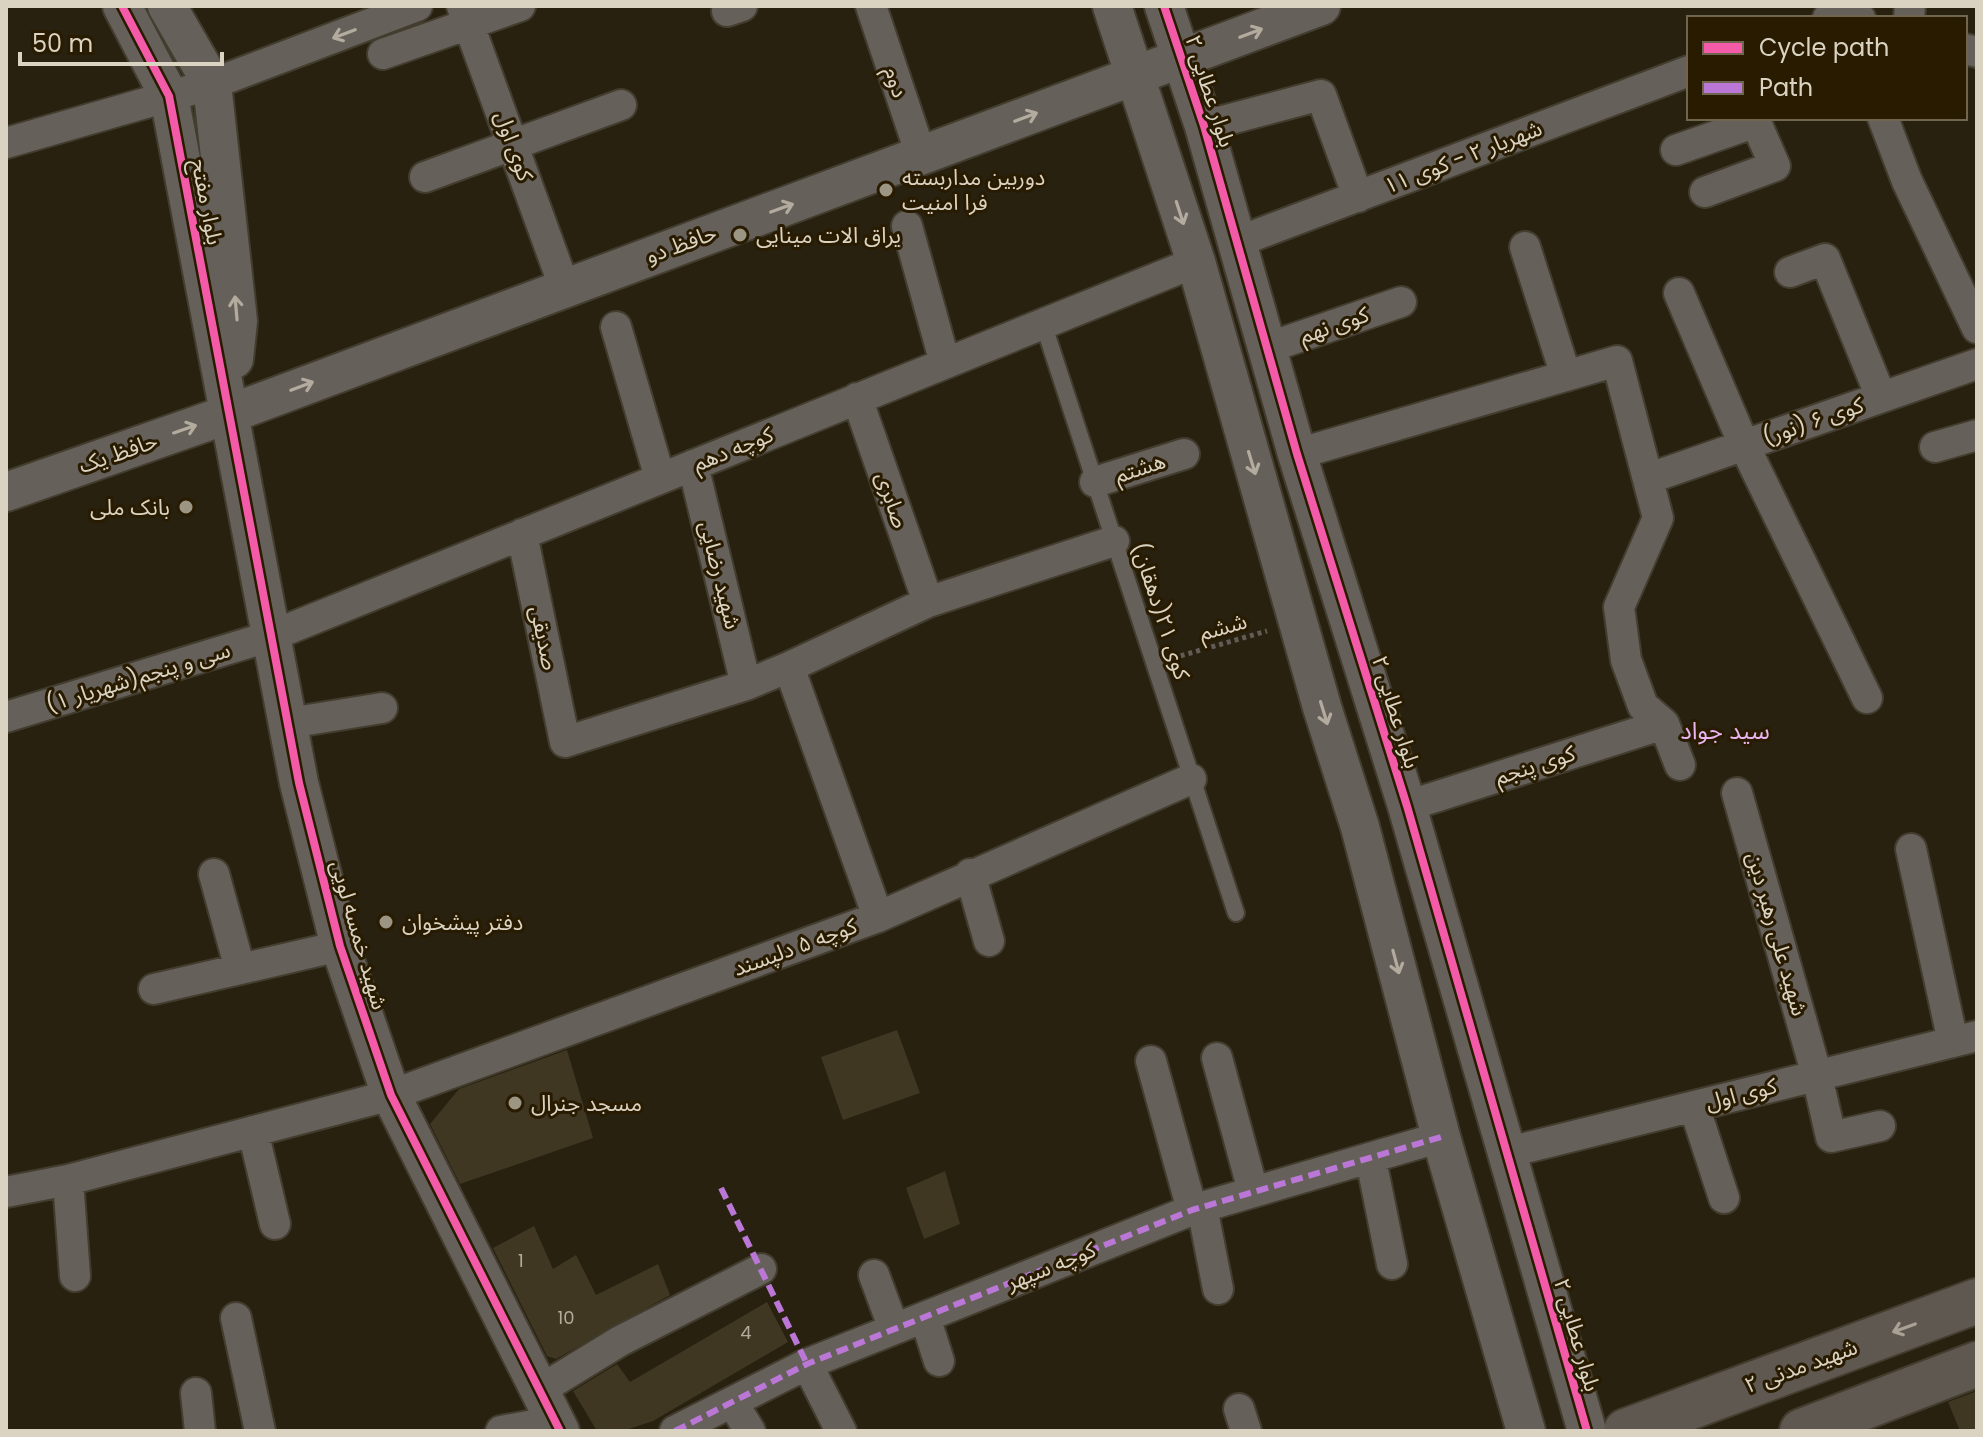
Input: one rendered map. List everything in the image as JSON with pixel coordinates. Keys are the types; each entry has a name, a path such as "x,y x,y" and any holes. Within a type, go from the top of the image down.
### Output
{"main road":[{"name":"شهید مدنی ۲","path":"1626,1431 1977,1301"},
{"path":"1802,1431 1977,1364"}],"street":[{"name":"بلوار مفتح","path":"122,6 169,96 229,414"},
{"name":"بلوار مفتح","path":"167,6 212,84 238,321 229,414"},
{"path":"6,143 212,84 417,6"},
{"path":"383,54 466,15 520,6"},
{"name":"دوم","path":"871,6 922,158"},
{"path":"1112,6 1196,262 1322,707 1360,827 1441,1137 1526,1431"},
{"name":"بلوار عطایی ۲","path":"1164,6 1208,140 1297,454 1407,806 1587,1431"},
{"path":"1182,60 1321,6"},
{"name":"کوی اول","path":"466,15 564,286"},
{"path":"1977,46 1977,52"},
{"name":"حافظ دو","path":"229,414 564,286 922,158 1182,60"},
{"name":"شهریار ۲ - کوی ۱۱","path":"1237,242 1687,72"},
{"path":"1160,152 1168,142 1188,134 1208,140 1321,95 1358,197"},
{"path":"1076,98 1120,102 1160,152"},
{"path":"425,177 621,105"},
{"path":"1676,150 1755,120 1775,166 1705,192"},
{"path":"1884,120 1907,181 1977,328"},
{"path":"907,226 945,363"},
{"path":"1525,247 1566,376"},
{"path":"1790,272 1825,259 1881,397"},
{"name":"کوچه دهم","path":"271,636 1196,262"},
{"path":"1679,293 1744,445 1867,698"},
{"name":"کوی نهم","path":"1267,348 1401,302"},
{"path":"616,327 660,478"},
{"path":"1297,454 1617,361 1658,518 1619,607 1626,660 1643,706 1664,724 1680,765"},
{"name":"کوی ۶ (نور)","path":"1650,478 1977,364"},
{"name":"صابری","path":"857,398 928,602"},
{"name":"حافظ یک","path":"6,492 229,414"},
{"name":"شهید خمسه لویی","path":"229,414 299,783 340,946 391,1095 552,1414"},
{"path":"1935,447 1977,435"},
{"name":"هشتم","path":"1095,482 1184,454"},
{"name":"شهید رضایی","path":"693,465 746,685"},
{"name":"صدیقی","path":"522,534 565,742 746,685"},
{"path":"746,685 928,602 1114,541"},
{"name":"سی و پنجم(شهریار ۱)","path":"6,717 271,636"},
{"path":"789,667 878,917"},
{"path":"289,723 382,708"},
{"name":"کوی پنجم","path":"1407,806 1664,724"},
{"name":"کوچه ۵ دلپسند","path":"6,1192 68,1180 391,1095 878,917 1191,779"},
{"name":"شهید علی رهبر دین","path":"1737,793 1817,1076 1831,1137 1880,1126"},
{"path":"1360,827 1407,806"},
{"path":"1911,849 1965,1039"},
{"path":"214,874 240,969"},
{"path":"970,874 989,941"},
{"path":"154,989 340,946"},
{"name":"کوی اول","path":"1505,1153 1965,1039"},
{"path":"1217,1058 1253,1191"},
{"path":"1151,1061 1197,1209 1218,1289"},
{"path":"1694,1106 1724,1198"},
{"path":"253,1131 275,1224"},
{"name":"کوچه سپهر","path":"675,1431 807,1364 1197,1209 1441,1137"},
{"path":"1371,1160 1392,1264"},
{"path":"68,1180 75,1276"},
{"path":"501,1431 552,1414 620,1341 761,1269"},
{"path":"874,1275 894,1329"},
{"path":"925,1317 939,1361"},
{"path":"236,1318 260,1431"},
{"path":"807,1364 841,1431"},
{"path":"196,1393 200,1431"},
{"path":"732,1402 750,1431"}],"lane":[{"name":"کوی ۲۱(دهقان)","path":"1043,323 1236,913"}],"building":[{"path":"897,1030 920,1093 843,1120 821,1057"},
{"name":"مسجد جنرال","path":"567,1050 593,1138 460,1184 430,1124 459,1089"},
{"path":"945,1171 960,1224 924,1239 906,1188"},
{"path":"534,1226 553,1269 576,1255 596,1295 658,1264 670,1295 556,1359 547,1356 493,1248"},
{"path":"767,1302 788,1342 653,1421 623,1431 597,1431 573,1391 617,1364 630,1382"},
{"path":"1977,1391 1977,1431 1960,1431 1948,1402"}],"marked path":[{"path":"675,1431 807,1364 1192,1210 1441,1137"},
{"path":"721,1188 807,1364"}],"cycle path":[{"path":"122,6 169,96 299,783 340,946 391,1095 560,1431"},
{"path":"1164,6 1204,126 1297,454 1407,806 1587,1431"}],"place":[{"name":"دوربین مداربسته فرا امنیت","path":"886,190"},
{"name":"یراق الات مینایی","path":"740,235"},
{"name":"بانک ملی","path":"186,507"},
{"name":"دفتر پیشخوان","path":"386,922"},
{"name":"مسجد جنرال","path":"515,1103"}],"district":[{"name":"سید جواد","path":"1725,730"}]}
